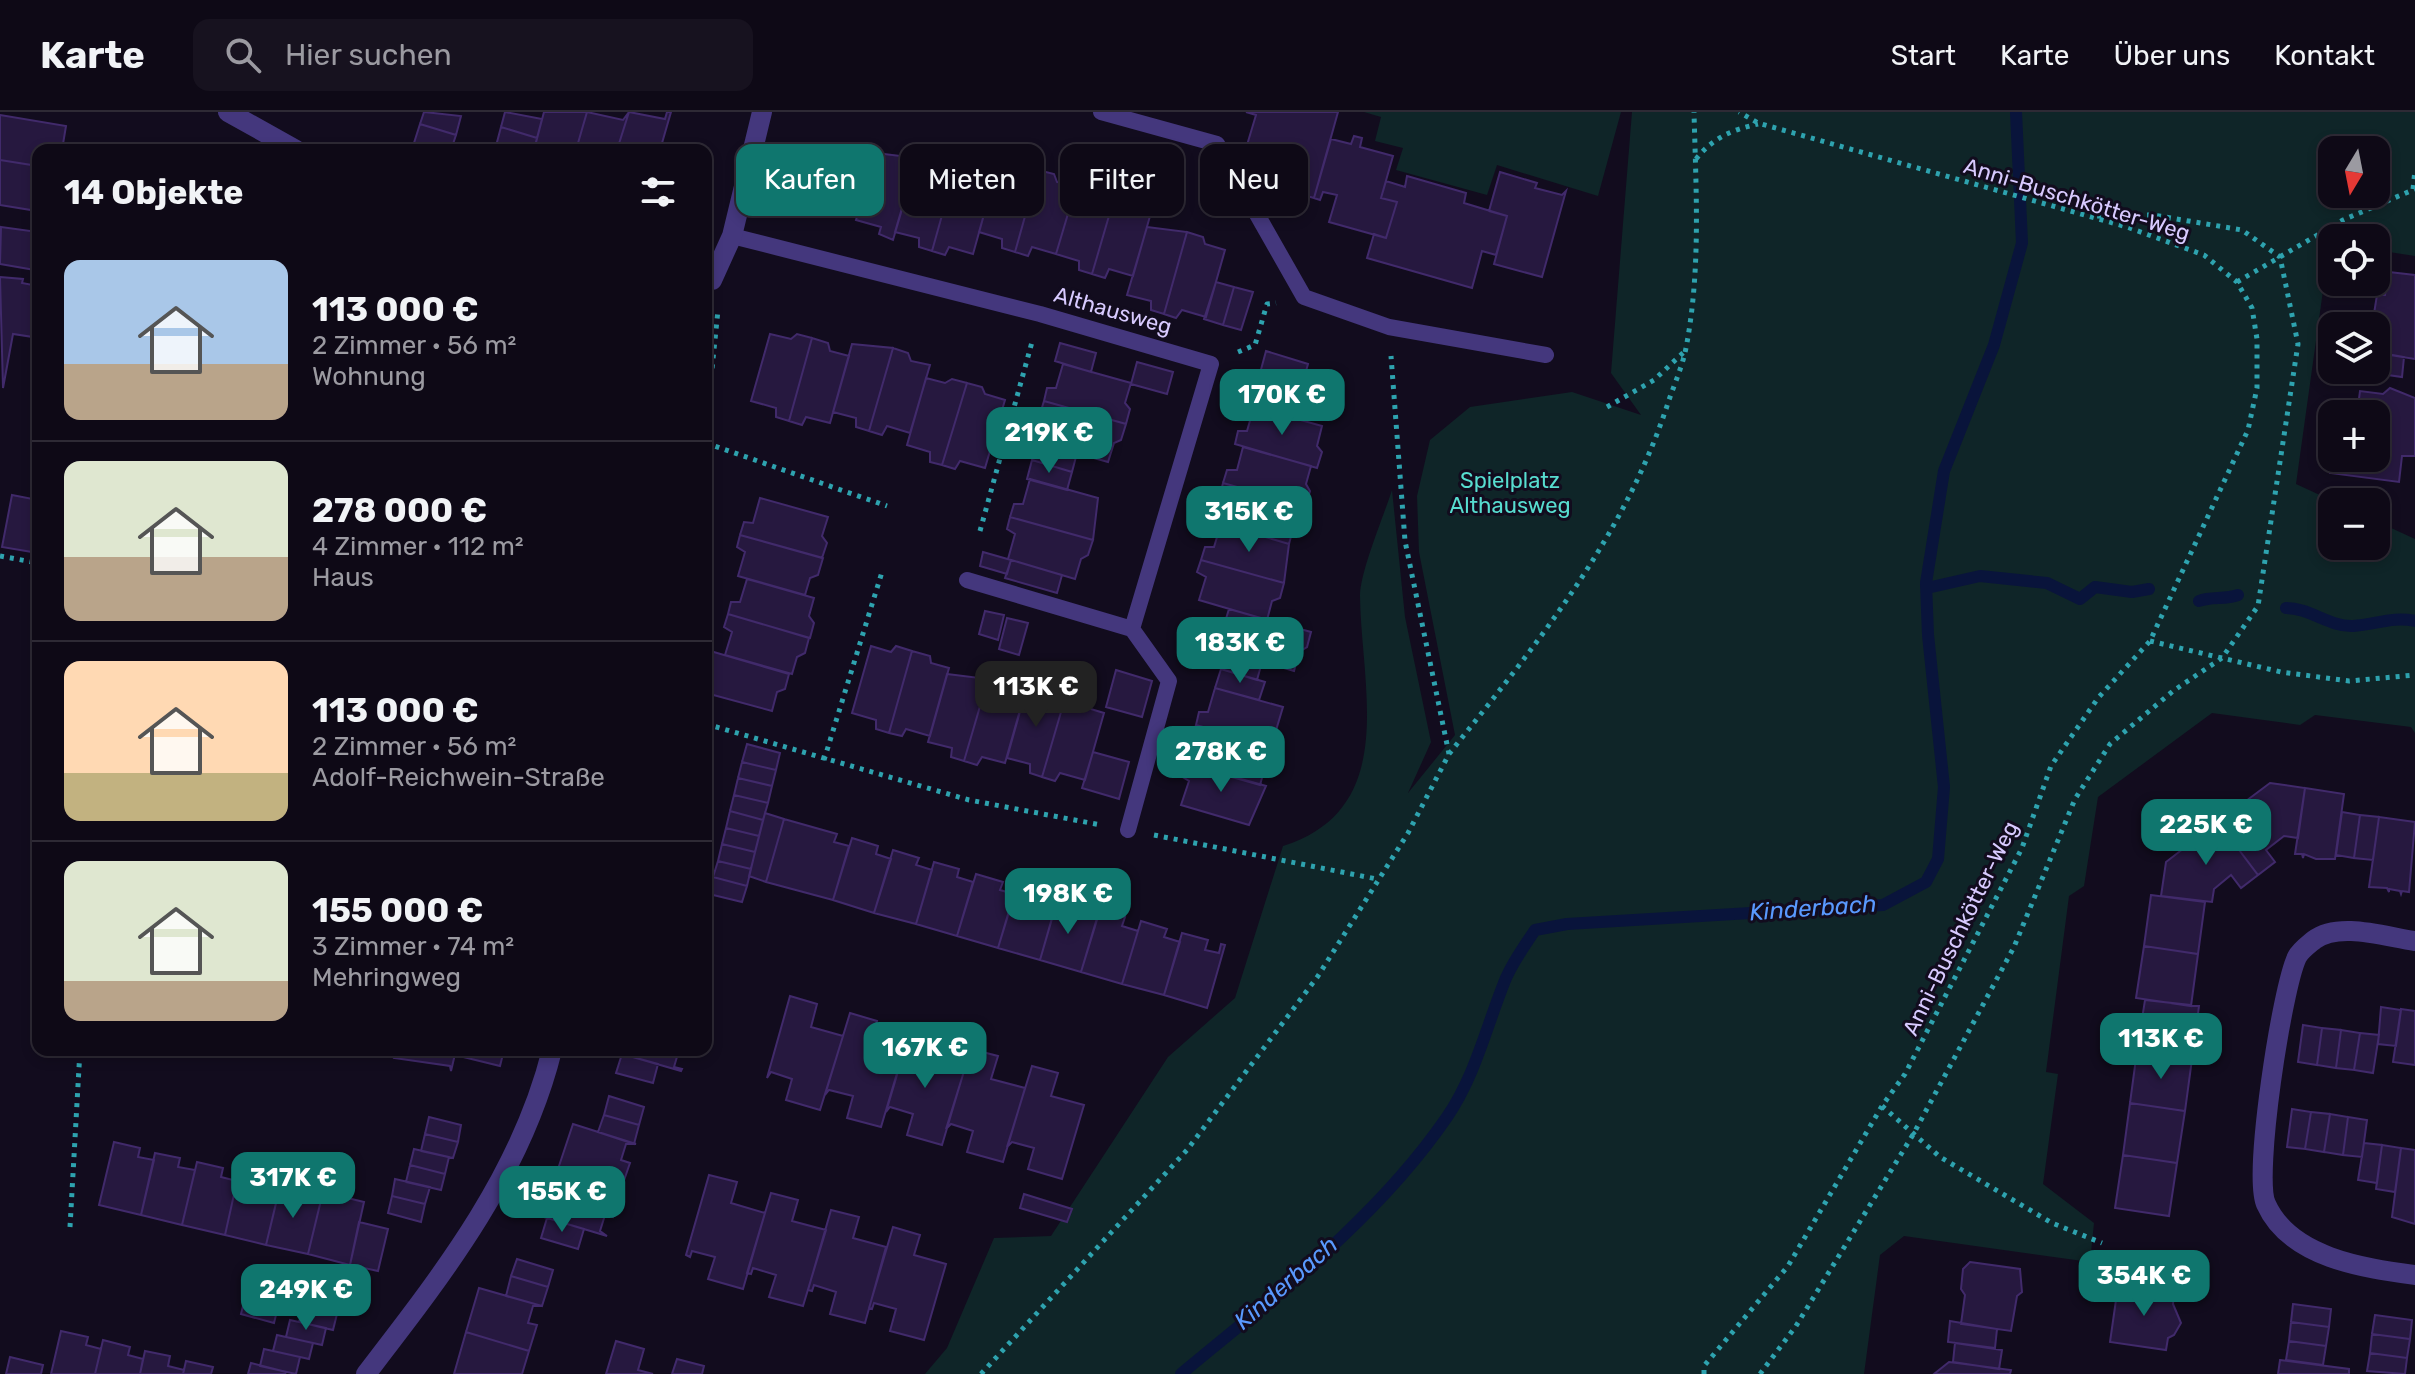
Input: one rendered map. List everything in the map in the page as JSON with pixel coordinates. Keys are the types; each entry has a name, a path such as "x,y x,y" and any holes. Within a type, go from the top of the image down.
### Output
{"street":[{"path":"228,112 285,144"},
{"path":"712,274 732,236 762,112"},
{"path":"2415,941 2339,931 2316,938 2298,955 2287,986 2261,1164 2266,1204 2288,1233 2324,1255 2415,1275"},
{"path":"366,1374 475,1228 532,1118 550,1056"}],"lane":[{"path":"1101,112 1217,144 1304,297 1389,327 1546,355"},
{"name":"Althausweg","path":"732,236 1040,314 1211,364"},
{"path":"1132,629 1211,364"},
{"path":"967,580 1132,629 1169,681 1128,830"}],"path":[{"path":"981,1374 1187,1150 1318,976 1408,833 1449,754 1552,626 1605,544 1651,453 1686,350 1698,251 1694,112"},
{"name":"Anni-Buschkötter-Weg","path":"1704,1374 1704,1366 1788,1266 1882,1106 1905,1074 2022,848 2051,766 2098,698 2150,641 2248,430 2257,388 2257,339 2252,308 2237,282 2204,255 2088,216 1758,123 1739,112"},
{"path":"1695,160 1709,143 1733,130 1758,123"},
{"path":"2237,282 2343,220 2414,189 2415,170"},
{"path":"1760,1374 1796,1326 1914,1133 2014,947 2075,799 2110,744 2173,691 2222,658 2258,606 2298,344 2280,257 2242,230 2153,215 2088,216"},
{"path":"712,291 719,318 712,377"},
{"path":"1211,364 1255,345 1267,304 1304,297"},
{"path":"980,531 1040,314"},
{"path":"1389,327 1405,541 1449,754"},
{"path":"1607,407 1654,380 1686,350"},
{"path":"712,445 887,506"},
{"path":"0,556 32,562"},
{"path":"824,760 882,572"},
{"path":"2150,641 2281,672 2349,681 2415,675"},
{"path":"712,726 969,800 1377,879"},
{"path":"70,1227 80,1056"},
{"path":"1882,1106 1940,1157 2052,1223 2102,1243"}],"green space":[{"path":"1364,112 1621,112 1598,196 1497,165 1487,195 1396,170 1403,148 1375,141 1381,117"},
{"name":"Spielplatz Althausweg","path":"1632,112 2415,112 2415,256 2390,252 2390,224 2318,224 2318,296 2322,296 2296,484 2318,494 2318,560 2390,560 2390,527 2415,539 2415,733 2411,727 2315,715 2300,725 2212,713 2098,797 2084,886 2069,896 2046,1072 2058,1074 2043,1184 2094,1223 2090,1262 1904,1236 1880,1255 1864,1374 925,1374 947,1348 994,1238 1051,1236 1168,1057 1235,998 1283,846 1320,828 1345,804 1359,775 1366,741 1361,586 1392,490 1405,617 1431,742 1408,793 1455,735 1419,552 1417,496 1430,440 1470,407 1572,392 1641,415 1611,373"}],"building":[{"path":"424,112 461,116 456,135 420,124"},
{"path":"505,112 542,119 537,138 501,127"},
{"path":"544,112 587,112 578,144 536,144"},
{"path":"587,112 623,120 629,112 619,144 578,144"},
{"path":"629,112 665,119 667,112 671,112 662,144 619,144"},
{"path":"1246,112 1338,112 1314,198 1308,196 1308,144 1247,144 1256,115"},
{"path":"0,115 66,126 63,144 32,144 32,165 0,160"},
{"path":"420,124 456,135 453,144 414,143"},
{"path":"501,127 537,138 536,144 497,144"},
{"path":"1354,136 1362,138 1360,147 1393,156 1381,198 1397,202 1386,238 1329,222 1337,195 1323,192 1320,200 1314,198 1331,139 1351,144"},
{"path":"884,154 900,156 900,216 893,240 879,234 881,227 856,220 857,216 884,216"},
{"path":"0,160 32,165 31,210 0,205"},
{"path":"1044,172 1054,174 1060,183 1060,216 1067,216 1056,254 1032,247 1028,256 1015,252 1025,216 1044,216"},
{"path":"1500,172 1537,183 1535,188 1562,195 1566,191 1542,277 1494,264 1507,216 1489,211"},
{"path":"1407,176 1466,193 1464,203 1507,216 1496,255 1482,251 1472,288 1367,258 1374,234 1386,238 1397,202 1381,198 1386,181 1405,187"},
{"path":"900,215 942,216 932,251 919,247 919,238 895,232"},
{"path":"942,216 984,216 973,254 949,247 945,255 932,251"},
{"path":"984,216 1025,216 1015,252 1002,248 1002,239 979,232"},
{"path":"1067,216 1109,216 1092,274 1079,270 1079,261 1056,254"},
{"path":"1109,216 1150,216 1133,276 1109,269 1105,278 1092,274"},
{"path":"1,227 32,231 32,269 0,264"},
{"path":"1147,227 1187,232 1164,314 1151,310 1151,301 1127,295"},
{"path":"1187,232 1203,237 1205,244 1225,250 1206,317 1182,310 1176,318 1164,314"},
{"path":"2390,272 2415,275 2415,359 2390,355 2390,312 2374,312 2377,296 2390,296"},
{"path":"0,277 23,279 22,283 32,285 32,337 13,334 3,388"},
{"path":"1216,282 1234,287 1223,325 1204,319"},
{"path":"1234,287 1253,292 1241,330 1223,325"},
{"path":"770,334 791,339 797,334 812,338 789,421 776,417 776,408 751,401"},
{"path":"812,338 828,343 830,351 849,356 830,423 806,417 802,425 789,421"},
{"path":"1060,343 1096,353 1091,372 1055,361"},
{"path":"852,344 893,348 869,431 856,427 856,418 833,412"},
{"path":"893,348 908,353 911,361 930,365 910,433 887,426 882,435 869,431"},
{"path":"1266,351 1308,364 1298,400 1256,388"},
{"path":"2390,354 2404,357 2402,377 2390,375"},
{"path":"1137,362 1173,372 1167,394 1131,384"},
{"path":"1063,364 1131,383 1125,403 1130,409 1126,424 1044,401 1047,388 1056,388"},
{"path":"926,378 945,383 952,379 967,383 942,465 930,462 930,452 907,445"},
{"path":"967,383 982,387 985,394 1005,400 985,468 960,461 955,469 942,465"},
{"path":"1256,388 1297,399 1292,418 1250,406"},
{"path":"2390,388 2415,398 2415,456 2402,456 2399,482 2330,473 2390,472 2390,400 2359,400 2360,391 2383,394"},
{"path":"1044,401 1126,424 1121,440 1114,443 1108,462 1040,443 1048,418 1040,414"},
{"path":"1254,407 1322,426 1317,446 1322,452 1317,468 1235,444 1238,431 1247,431"},
{"path":"1038,441 1077,453 1072,472 1032,460"},
{"path":"1243,447 1311,466 1306,484 1310,491 1306,504 1309,507 1223,483 1227,470 1237,470"},
{"path":"1032,460 1072,472 1067,490 1027,479"},
{"path":"1030,479 1098,498 1093,540 1010,517 1014,504 1023,504"},
{"path":"1223,483 1306,507 1301,522 1294,525 1289,544 1221,524 1228,500 1220,495"},
{"path":"12,495 32,499 32,552 2,547"},
{"path":"760,498 828,517 822,536 827,543 822,558 740,535 744,522 753,523"},
{"path":"1010,517 1093,540 1088,555 1081,559 1075,579 1008,559 1015,534 1007,529"},
{"path":"1221,524 1289,544 1284,583 1201,560 1205,547 1214,547"},
{"path":"740,535 823,558 818,575 810,578 805,595 738,576 745,552 737,547"},
{"path":"983,552 1011,560 1007,574 980,566"},
{"path":"1011,560 1062,575 1057,593 1005,578"},
{"path":"1201,560 1284,583 1280,598 1272,601 1267,620 1199,600 1206,577 1197,572"},
{"path":"747,579 814,598 809,616 814,623 810,638 728,614 731,602 740,602"},
{"path":"1229,609 1311,632 1307,647 1299,652 1294,671 1226,651 1233,626 1225,622"},
{"path":"985,611 1004,615 998,640 979,634"},
{"path":"728,614 809,638 805,653 797,657 792,674 725,655 732,632 724,627"},
{"path":"1007,618 1028,623 1019,655 999,649"},
{"path":"871,646 891,652 896,646 912,651 889,733 876,729 876,720 852,713"},
{"path":"712,651 789,674 785,689 777,692 772,711 712,695"},
{"path":"912,651 930,656 931,663 949,668 930,736 906,729 902,736 889,733"},
{"path":"1226,651 1262,662 1257,680 1221,669"},
{"path":"1221,669 1265,682 1259,700 1215,688"},
{"path":"1116,670 1152,681 1142,717 1106,707"},
{"path":"947,674 988,679 964,761 951,757 952,748 928,742"},
{"path":"988,679 1004,684 1006,691 1024,696 1005,763 982,757 977,765 964,761"},
{"path":"1215,688 1283,707 1271,747 1196,725 1199,712 1208,712"},
{"path":"1026,690 1044,695 1050,690 1066,695 1042,777 1030,773 1030,764 1007,758"},
{"path":"1066,695 1082,700 1084,707 1104,713 1085,780 1060,773 1055,781 1042,777"},
{"path":"1196,725 1278,748 1273,764 1265,767 1260,785 1193,766 1200,743 1192,738"},
{"path":"747,744 780,753 776,770 742,762"},
{"path":"1093,752 1129,762 1119,799 1082,788"},
{"path":"742,762 776,770 772,786 738,778"},
{"path":"1184,763 1266,786 1249,825 1181,805 1189,781 1181,776"},
{"path":"738,778 772,786 768,803 734,795"},
{"path":"2270,783 2305,788 2298,838 2284,836 2266,850 2275,862 2258,875 2218,822"},
{"path":"2305,788 2344,794 2335,859 2316,859 2304,854 2303,858 2302,854 2295,854"},
{"path":"734,795 768,803 763,820 730,811"},
{"path":"730,811 763,820 759,836 726,828"},
{"path":"2342,812 2360,815 2354,858 2336,855"},
{"path":"765,813 784,819 766,882 749,876"},
{"path":"2360,815 2379,817 2373,860 2354,858"},
{"path":"2379,817 2415,822 2409,892 2402,891 2401,894 2389,889 2389,892 2387,888 2369,887"},
{"path":"784,819 837,834 834,842 849,846 833,900 766,882"},
{"path":"2218,822 2258,875 2241,888 2231,875 2214,889 2212,902 2161,896 2166,862"},
{"path":"726,828 759,836 755,852 722,844"},
{"path":"852,838 878,846 876,854 891,859 874,913 833,900"},
{"path":"722,844 755,852 751,869 718,861"},
{"path":"893,850 919,858 916,865 932,870 916,924 874,913"},
{"path":"718,861 751,869 747,886 713,877"},
{"path":"934,862 959,869 957,877 973,882 957,936 916,924"},
{"path":"976,874 1003,882 1000,890 1014,894 998,948 957,936"},
{"path":"713,877 747,886 742,902 712,895"},
{"path":"1017,886 1043,893 1040,901 1056,905 1040,960 998,948"},
{"path":"2151,895 2205,902 2198,954 2144,946"},
{"path":"1058,897 1084,905 1082,914 1097,918 1081,972 1040,960"},
{"path":"1100,910 1125,917 1122,926 1138,931 1122,984 1081,972"},
{"path":"1141,921 1167,929 1164,937 1180,942 1164,995 1122,984"},
{"path":"1182,933 1208,940 1205,950 1219,953 1221,944 1225,945 1207,1008 1164,995"},
{"path":"2144,946 2198,954 2191,1006 2136,998"},
{"path":"790,996 817,1004 811,1027 843,1036 820,1110 786,1100 792,1079 771,1072 767,1078"},
{"path":"2145,1000 2199,1006 2192,1059 2137,1051"},
{"path":"2381,1007 2401,1010 2396,1046 2378,1044"},
{"path":"2401,1009 2415,1011 2415,1065 2393,1062"},
{"path":"850,1013 877,1021 870,1044 903,1053 881,1127 847,1118 853,1096 829,1090 825,1095"},
{"path":"2303,1025 2322,1028 2317,1065 2298,1062"},
{"path":"2322,1028 2341,1030 2336,1068 2317,1065"},
{"path":"2341,1030 2360,1033 2354,1070 2336,1068"},
{"path":"910,1031 936,1038 929,1061 964,1071 942,1145 907,1135 913,1114 890,1107 886,1112"},
{"path":"2360,1033 2379,1035 2373,1073 2354,1070"},
{"path":"971,1049 998,1056 991,1079 1025,1088 1003,1162 967,1152 973,1131 951,1124 946,1129"},
{"path":"2137,1051 2192,1059 2185,1111 2130,1103"},
{"path":"455,1056 451,1071 450,1066 394,1058"},
{"path":"459,1056 502,1056 500,1066"},
{"path":"621,1056 658,1064 653,1083 616,1073"},
{"path":"629,1056 677,1056 674,1067 681,1071"},
{"path":"1032,1066 1058,1073 1051,1096 1084,1105 1062,1179 1028,1169 1034,1148 1012,1142 1007,1147"},
{"path":"609,1096 644,1107 639,1125 604,1115"},
{"path":"2130,1103 2185,1111 2177,1163 2123,1155"},
{"path":"2292,1109 2311,1112 2305,1149 2287,1147"},
{"path":"2311,1112 2330,1114 2324,1152 2305,1149"},
{"path":"2330,1114 2348,1117 2343,1155 2324,1152"},
{"path":"604,1115 639,1125 634,1144 598,1132"},
{"path":"429,1117 461,1125 458,1142 425,1134"},
{"path":"2348,1117 2367,1120 2362,1157 2343,1155"},
{"path":"573,1124 636,1144 626,1144 621,1160 630,1163 621,1189 558,1169"},
{"path":"425,1134 458,1142 453,1158 421,1151"},
{"path":"114,1142 140,1148 138,1157 154,1160 141,1215 99,1205"},
{"path":"2364,1143 2382,1145 2377,1183 2358,1180"},
{"path":"2382,1145 2401,1148 2395,1192 2376,1189"},
{"path":"2401,1148 2415,1150 2415,1224 2392,1217"},
{"path":"414,1149 449,1157 445,1174 410,1165"},
{"path":"155,1153 180,1158 178,1167 195,1170 182,1225 141,1215"},
{"path":"2123,1155 2177,1163 2169,1216 2115,1208"},
{"path":"197,1162 223,1168 221,1177 237,1181 225,1235 182,1225"},
{"path":"410,1165 445,1174 441,1190 406,1182"},
{"path":"558,1169 621,1189 613,1217 605,1215 600,1231 607,1236 544,1217"},
{"path":"239,1172 264,1178 262,1187 279,1191 266,1245 225,1235"},
{"path":"709,1175 737,1182 731,1203 765,1213 743,1289 708,1279 715,1257 692,1251 690,1257 686,1255"},
{"path":"395,1179 430,1187 425,1204 392,1196"},
{"path":"281,1182 306,1188 304,1197 321,1200 308,1254 266,1245"},
{"path":"323,1192 364,1202 350,1265 308,1254"},
{"path":"771,1193 798,1200 792,1221 826,1230 803,1306 769,1297 776,1275 753,1268 751,1274 747,1273"},
{"path":"1024,1194 1072,1209 1067,1222 1020,1208"},
{"path":"392,1196 425,1204 421,1222 388,1213"},
{"path":"831,1210 859,1217 853,1238 886,1247 865,1323 830,1314 836,1292 814,1285 812,1291 808,1290"},
{"path":"547,1218 584,1229 578,1249 541,1238"},
{"path":"359,1222 388,1229 378,1271 350,1265"},
{"path":"893,1227 920,1235 914,1255 946,1264 924,1340 890,1331 896,1309 874,1303 872,1309 869,1308"},
{"path":"517,1259 553,1270 548,1287 511,1276"},
{"path":"1970,1262 2020,1269 2022,1292 2017,1296 2011,1331 1961,1324 1965,1295 1961,1289 1963,1269"},
{"path":"511,1276 548,1287 542,1306 506,1296"},
{"path":"2118,1286 2174,1294 2173,1304 2181,1323 2174,1335 2168,1338 2166,1350 2110,1342"},
{"path":"479,1288 542,1306 533,1306 528,1323 537,1325 529,1351 466,1332"},
{"path":"247,1290 280,1299 274,1323 241,1314"},
{"path":"2293,1304 2331,1309 2329,1327 2291,1322"},
{"path":"304,1306 337,1314 333,1330 299,1322"},
{"path":"2375,1315 2412,1320 2410,1339 2372,1334"},
{"path":"290,1320 326,1328 322,1345 286,1337"},
{"path":"1950,1321 1997,1329 1995,1348 1948,1342"},
{"path":"2291,1322 2329,1327 2326,1346 2289,1341"},
{"path":"61,1331 88,1337 86,1345 101,1349 95,1374 51,1374"},
{"path":"466,1332 529,1351 522,1374 454,1374"},
{"path":"2372,1334 2410,1339 2407,1358 2370,1353"},
{"path":"277,1335 313,1343 309,1359 273,1351"},
{"path":"103,1340 130,1347 128,1355 143,1359 140,1374 95,1374"},
{"path":"616,1341 644,1349 638,1370 653,1374 606,1374"},
{"path":"2289,1341 2326,1346 2323,1365 2286,1360"},
{"path":"1955,1343 2002,1350 1999,1369 1953,1362"},
{"path":"264,1349 300,1357 296,1374 260,1366"},
{"path":"145,1351 170,1356 168,1366 184,1370 183,1374 140,1374"},
{"path":"2370,1353 2407,1358 2405,1374 2367,1371"},
{"path":"10,1357 43,1365 41,1374 6,1374"},
{"path":"677,1359 704,1366 702,1374 672,1374"},
{"path":"2280,1360 2349,1369 2349,1374 2278,1374"},
{"path":"186,1361 213,1367 211,1374 183,1374"},
{"path":"1949,1362 2011,1370 2010,1374 1934,1374"},
{"path":"251,1363 286,1372 248,1374"}],"waterway":[{"name":"Kinderbach","path":"1181,1374 1323,1254 1389,1189 1419,1154 1457,1101 1507,976 1535,930 1567,924 1883,905 1926,882 1938,859 1944,787 1928,635 1926,583 1944,471 1994,345 2022,243 2016,112"},
{"path":"1927,588 1980,576 2047,583 2080,599 2095,587 2132,592 2149,589"},
{"path":"2199,601 2238,595"},
{"path":"2286,608 2344,626 2415,621"}]}
